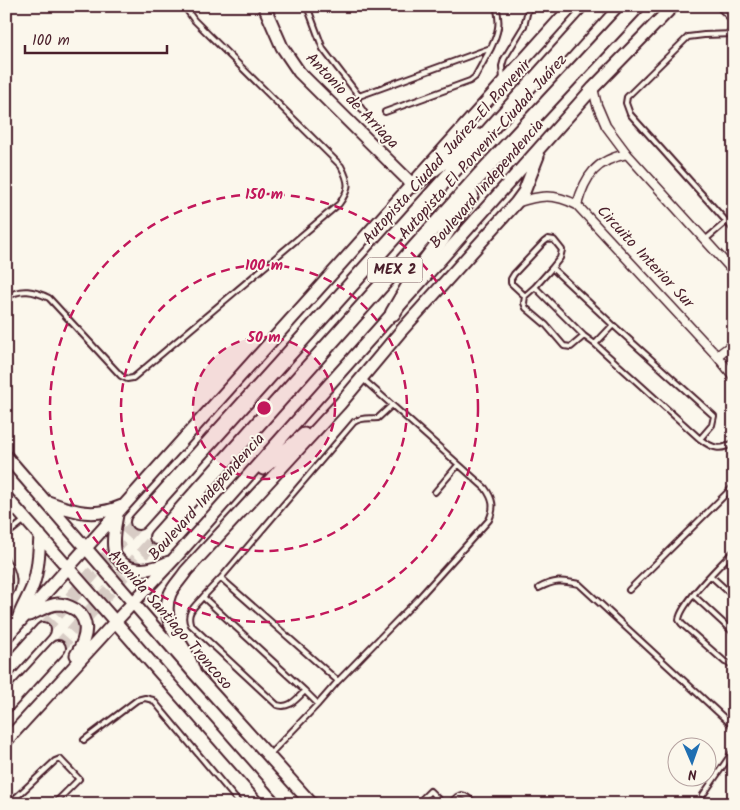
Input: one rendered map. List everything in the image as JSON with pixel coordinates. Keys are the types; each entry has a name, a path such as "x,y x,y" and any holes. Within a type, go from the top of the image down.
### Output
{"highway":[{"name":"Autopista Ciudad Juárez-El Porvenir","path":"138,522 601,6"},
{"name":"Autopista El Porvenir-Ciudad Juárez","path":"157,537 478,177 637,6"},
{"path":"412,185 505,114"},
{"path":"393,313 417,272 442,240 467,202 478,177"},
{"path":"6,671 43,630"},
{"path":"6,705 58,648"}],"main road":[{"name":"Antonio de Arriaga","path":"264,6 282,47 298,72 412,185"},
{"name":"MEX 2","path":"6,638 572,6"},
{"name":"Boulevard Independencia","path":"6,741 73,666 174,560 594,88 673,6"},
{"path":"195,674 187,653 169,623 167,605 174,587 340,404 401,331 516,203 524,192 541,148"},
{"path":"233,494 340,404"},
{"name":"Avenida Santiago Troncoso","path":"6,456 195,674 312,804"},
{"path":"6,497 275,804"},
{"path":"46,501 68,509 90,513 109,511 126,504"},
{"path":"118,513 114,537 114,552 124,565 140,570 153,568 174,560"},
{"path":"16,626 20,611 34,583 38,570 40,535"},
{"path":"25,616 47,606 58,604 72,608 79,613 84,620 86,636 73,666"}],"street":[{"path":"594,88 597,105 606,126 627,154 734,272"},
{"path":"577,205 581,189 590,174 603,162 614,156 627,154"},
{"name":"Circuito Interior Sur","path":"516,203 533,197 552,196 566,199 577,205 717,356 734,377"},
{"path":"717,356 734,343"}],"lane":[{"path":"6,298 12,293 24,290 37,292 49,298 121,376 127,379 133,378 339,204 346,194 348,184 342,166 194,20 184,6"},
{"path":"306,6 323,49 359,96"},
{"path":"385,112 470,81 475,77 491,48 500,26 496,6"},
{"path":"503,83 502,66 504,59 524,26 529,6"},
{"path":"718,6 734,22"},
{"path":"734,34 704,34 688,38 627,97 626,103 630,114 734,230"},
{"path":"359,96 491,48"},
{"path":"359,96 357,102 364,112"},
{"path":"704,240 726,222"},
{"path":"525,296 511,283 511,279 544,242 548,239 554,240 562,250 560,258 523,300 526,308 546,325 564,346 571,346 584,336"},
{"path":"552,268 714,416 712,425 700,439"},
{"path":"535,287 584,336 711,448 724,448 734,442"},
{"path":"595,344 613,325"},
{"path":"268,755 417,600 489,520 493,511 491,496 485,488 362,378"},
{"path":"305,691 291,704 286,706 277,705 191,625 188,619 190,612 354,422 365,418 378,418 392,405"},
{"path":"435,492 458,465"},
{"path":"629,590 734,486"},
{"path":"6,535 27,519"},
{"path":"733,554 693,595 680,615 682,624 726,662 734,665"},
{"path":"6,560 14,578 13,588 6,598"},
{"path":"711,576 734,597"},
{"path":"221,578 338,681"},
{"path":"538,588 550,582 564,581 579,584 734,727"},
{"path":"693,595 734,633"},
{"path":"203,597 318,704"},
{"path":"84,740 136,700 145,698 153,700 240,804"},
{"path":"702,795 734,750"},
{"path":"9,804 60,759 80,779 54,804"},
{"path":"417,804 430,791 444,804"},
{"path":"450,804 457,795 467,797 475,804"}],"tunnel":[{"path":"43,630 138,522"},
{"path":"58,648 157,537"}]}
